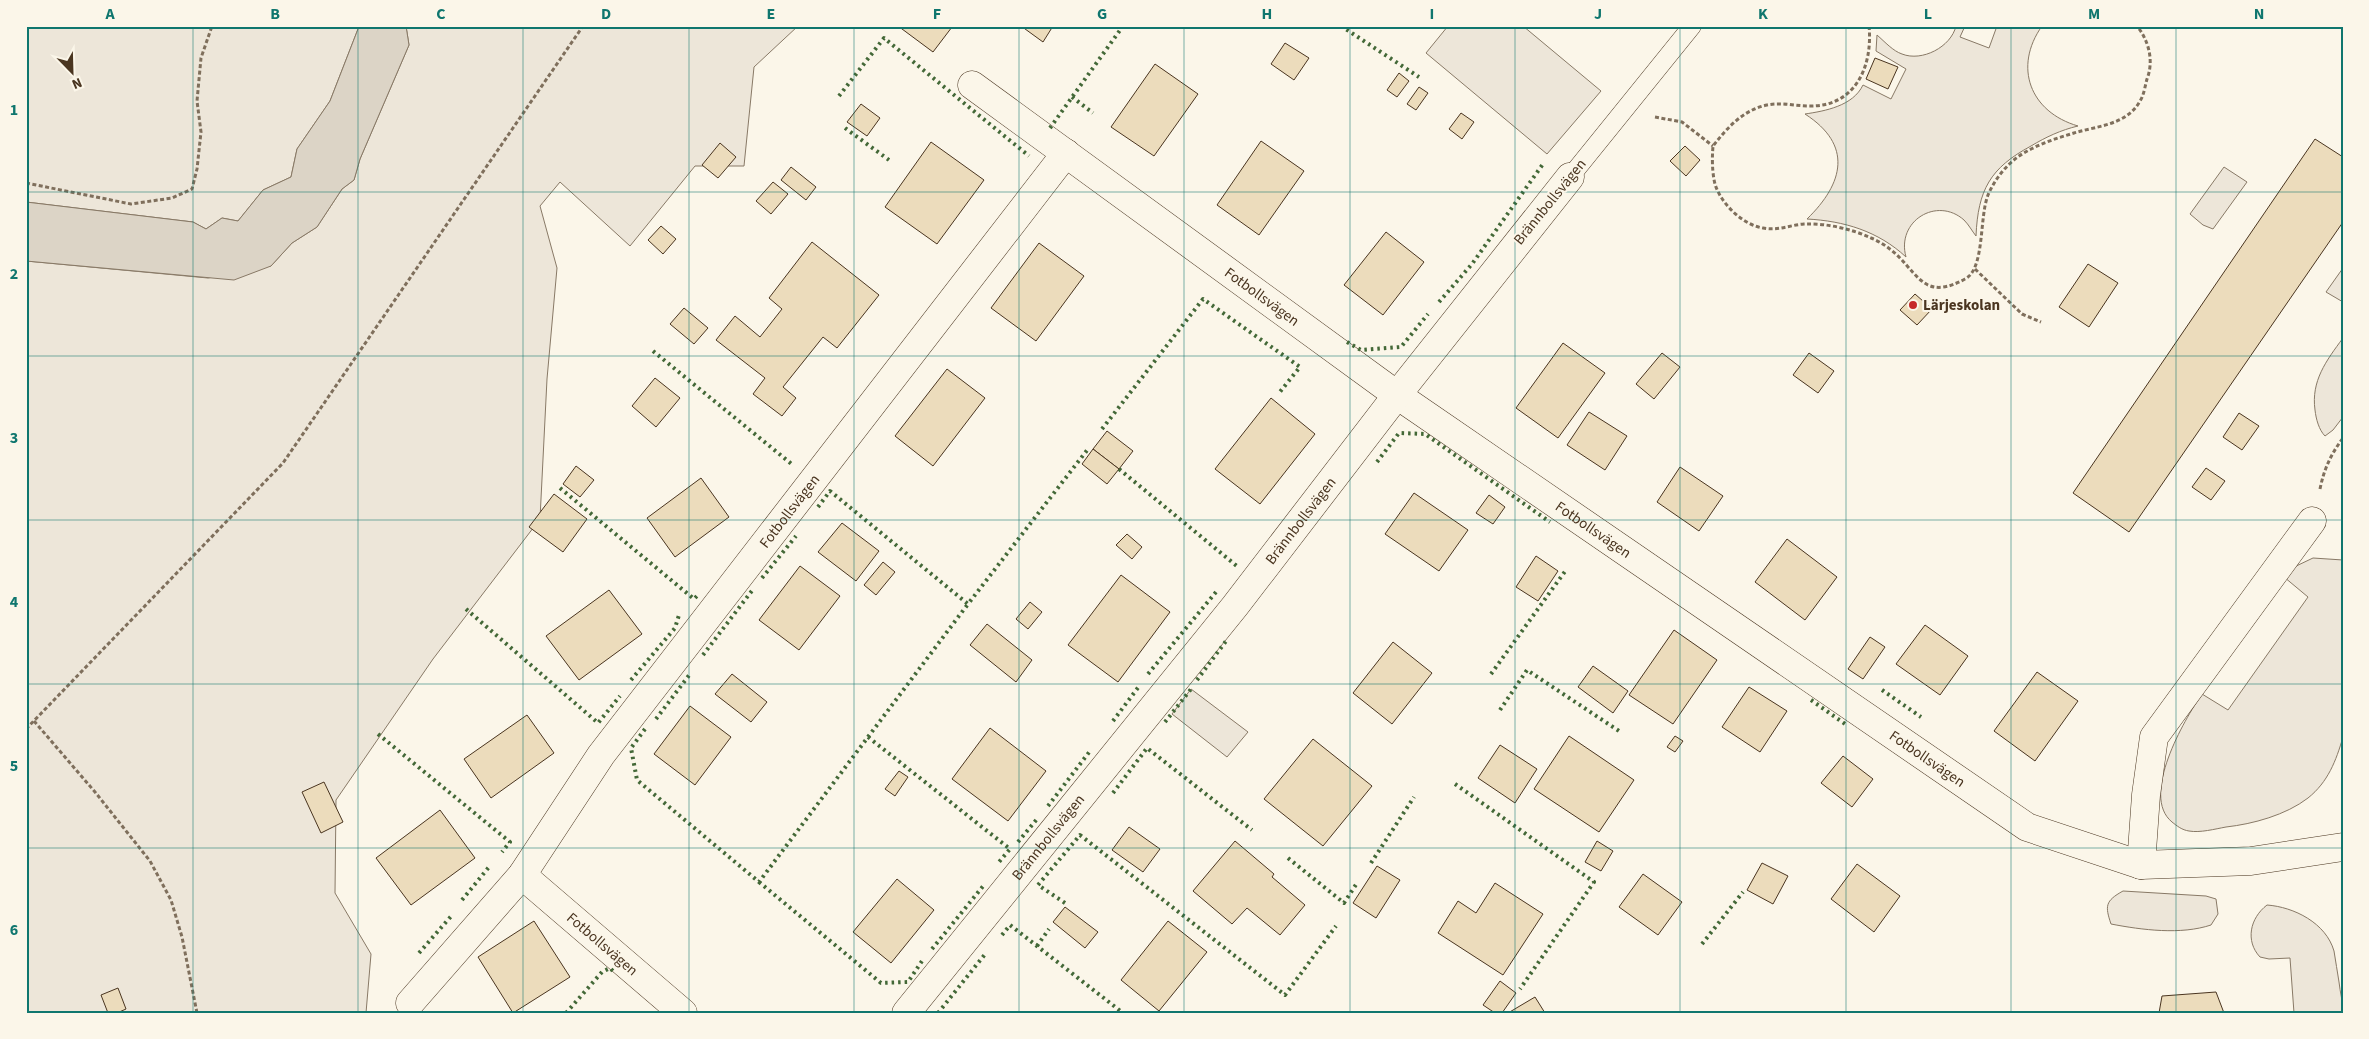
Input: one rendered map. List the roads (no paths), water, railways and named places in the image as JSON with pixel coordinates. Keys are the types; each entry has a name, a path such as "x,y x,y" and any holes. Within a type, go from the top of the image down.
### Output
{"street":[{"name":"Fotbollsvägen","path":"972,84 1397,395 2027,827 2141,866 2251,861 2343,846"},
{"name":"Fotbollsvägen","path":"410,1004 522,875 601,755 1066,153"},
{"name":"Brännbollsvägen","path":"906,1013 1235,606 1397,395 1570,177"},
{"path":"2141,866 2146,795 2154,737 2312,521"},
{"name":"Fotbollsvägen","path":"522,875 683,1013"}],"lane":[{"name":"Brännbollsvägen","path":"1570,177 1692,26"}],"place":[{"name":"Lärjeskolan","path":"1913,305"}]}
